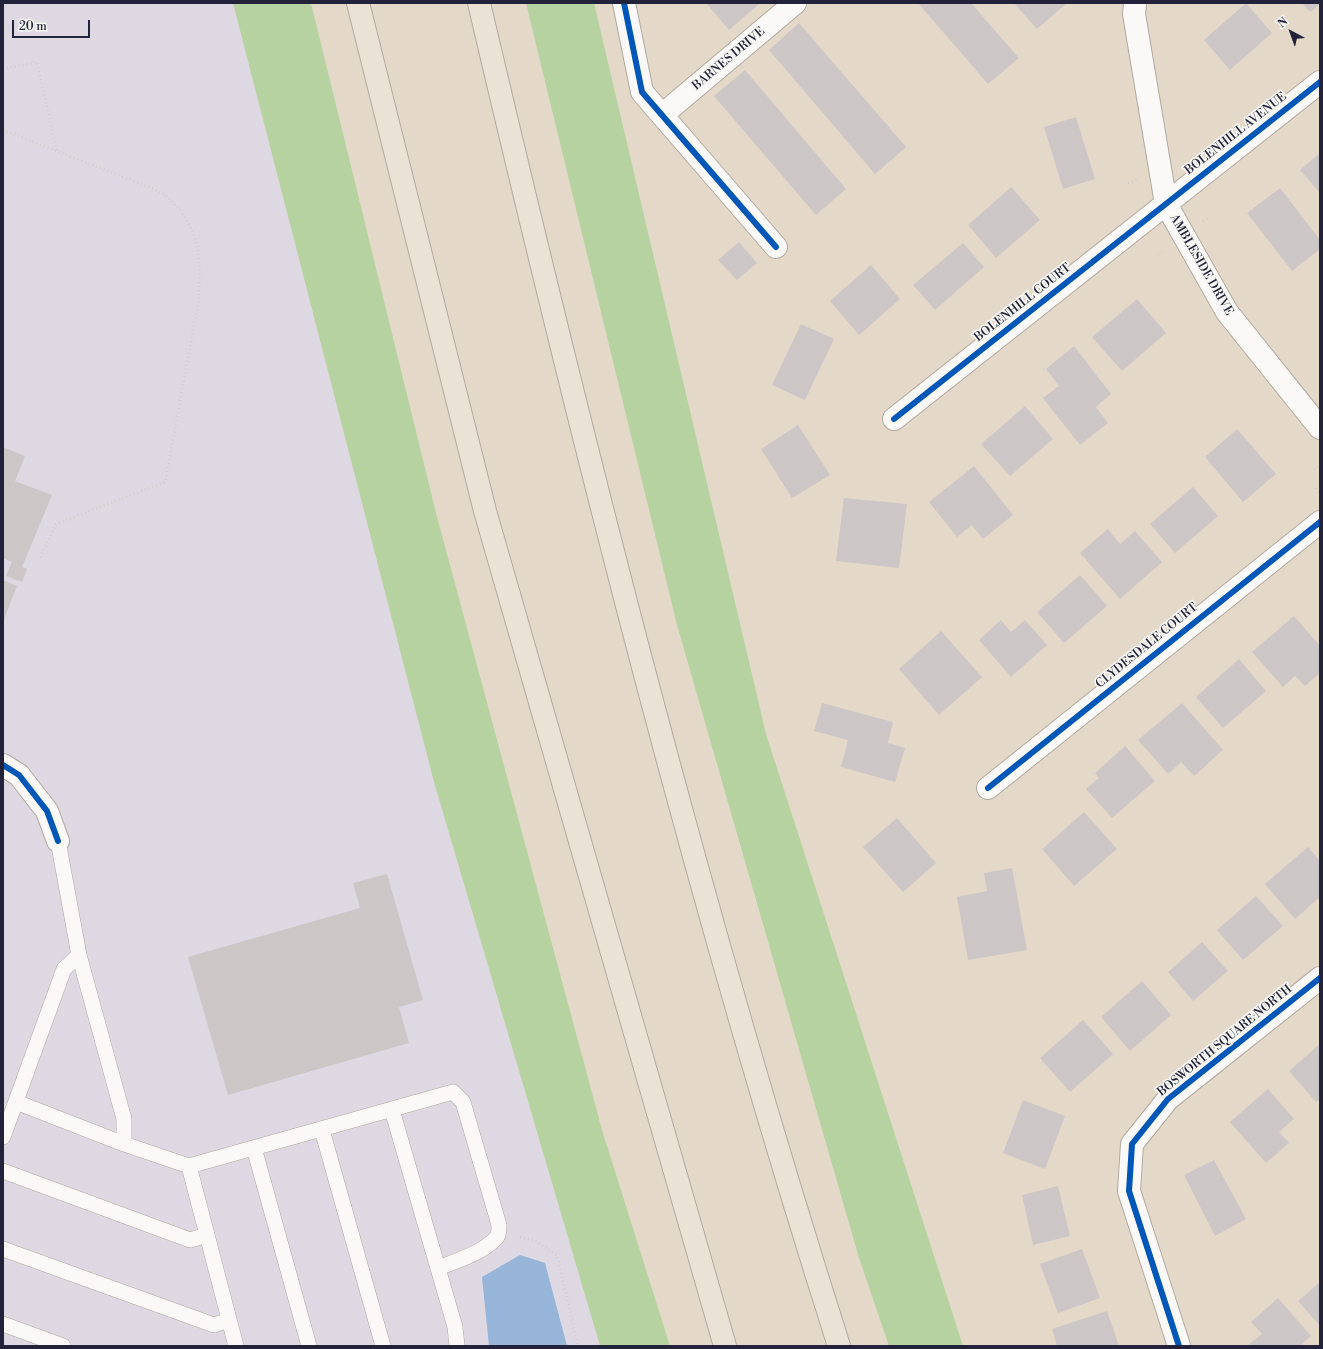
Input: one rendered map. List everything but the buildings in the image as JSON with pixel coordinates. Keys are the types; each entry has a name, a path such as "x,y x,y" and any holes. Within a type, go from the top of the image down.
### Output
{"highway":[{"path":"358,3 485,512 725,1346"},
{"path":"479,3 542,271 651,701 733,998 801,1229 839,1346"}],"street":[{"path":"624,3 642,92 776,247"},
{"name":"BARNES DRIVE","path":"662,115 795,3"},
{"name":"AMBLESIDE DRIVE","path":"1135,3 1134,14 1166,204 1227,312 1320,428"},
{"name":"BOLENHILL AVENUE","path":"1166,204 1320,82"},
{"name":"BOLENHILL COURT","path":"894,418 1166,204"},
{"name":"CLYDESDALE COURT","path":"988,788 1320,522"},
{"path":"3,765 19,775 47,811 58,841"},
{"name":"BOSWORTH SQUARE NORTH","path":"1178,1346 1129,1191 1132,1144 1168,1099 1320,978"}],"lane":[{"path":"58,841 79,955 124,1119 124,1144"},
{"path":"3,1137 64,969 79,955"},
{"path":"16,1102 124,1144 189,1166 322,1130 453,1092 463,1102 499,1225 499,1232 497,1237 478,1252 438,1268"},
{"path":"392,1110 455,1327 457,1346"},
{"path":"322,1130 383,1346"},
{"path":"254,1148 309,1346"},
{"path":"189,1166 236,1346"},
{"path":"3,1172 190,1240 207,1234"},
{"path":"3,1249 214,1325 229,1320"},
{"path":"3,1324 63,1346"}],"path":[{"path":"3,69 37,62 58,151"},
{"path":"3,130 163,194 174,204 186,219 198,248 200,269 199,299 165,482 56,524 40,558"},
{"path":"1314,469 1320,465"},
{"path":"1316,488 1320,494"},
{"path":"499,1232 536,1241 557,1255 578,1346"}],"shaded area":[{"path":"3,3 233,3 434,782 600,1346 3,1346"}],"green space":[{"path":"233,3 311,3 436,513 602,1130 670,1346 600,1346 434,782"},
{"path":"526,3 594,3 766,734 963,1346 889,1346 859,1258 677,625"}],"water":[{"path":"520,1255 545,1263 567,1346 489,1346 482,1277"}],"cycle path":[{"path":"624,3 642,92 776,247"},
{"path":"894,419 1320,82"},
{"path":"988,788 1320,522"},
{"path":"3,765 19,775 47,811 58,841"},
{"path":"1179,1346 1129,1191 1132,1144 1168,1099 1320,978"}]}
